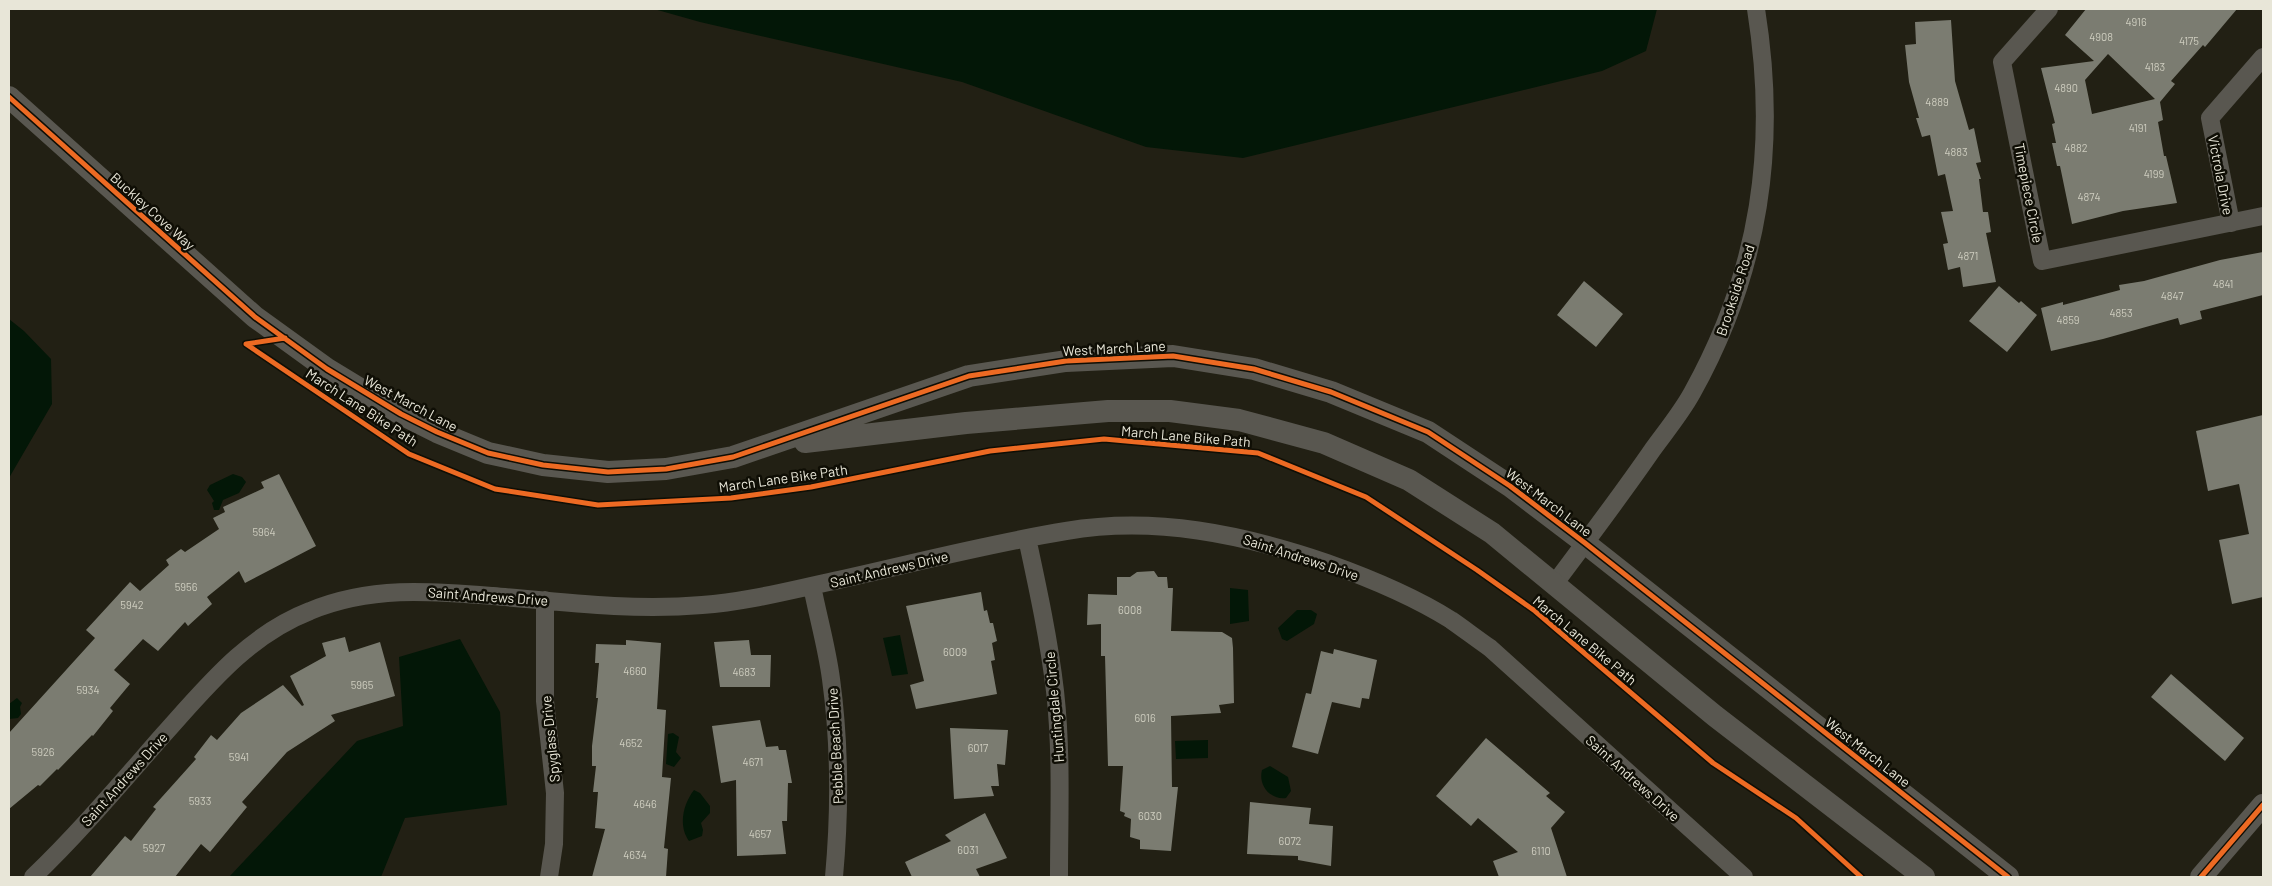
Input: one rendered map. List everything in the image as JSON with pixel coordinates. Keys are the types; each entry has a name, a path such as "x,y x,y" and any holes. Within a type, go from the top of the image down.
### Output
{"street":[{"name":"Brookside Road","path":"1555,583 1692,395 1724,331 1747,261 1759,199 1766,141 1762,55 1756,9"},
{"name":"Timepiece Circle","path":"2049,9 2002,62 2042,261 2263,216"},
{"name":"Victrola Drive","path":"2231,223 2210,118 2263,57"},
{"name":"Buckley Cove Way","path":"9,97 256,317 285,338"},
{"name":"West March Lane","path":"285,338 327,369 401,414 437,432 488,453 542,465 608,472 666,469 733,457 969,376 1066,361 1173,356 1254,369 1332,392 1428,432 1510,486 2008,877"},
{"name":"West March Lane","path":"764,447 966,423 1108,411 1170,411 1239,420 1324,443 1409,480 1492,533 1715,716 1924,877"},
{"name":"Saint Andrews Drive","path":"33,877 79,830 213,679 240,653 272,630 317,608 345,599 383,592 421,591 644,608 703,605 754,598 1070,530 1123,526 1170,526 1230,534 1289,550 1349,571 1399,592 1449,619 1490,648 1744,877"},
{"name":"Huntingdale Circle","path":"1027,538 1045,620 1055,692 1060,761 1059,877"},
{"name":"Pebble Beach Drive","path":"812,586 831,678 838,745 839,809 834,877"},
{"name":"Spyglass Drive","path":"545,600 545,701 555,793 554,844 548,877"},
{"path":"2201,877 2263,806"}],"shaded area":[{"path":"654,9 1657,9 1646,51 1602,71 1243,158 1146,147 962,82 700,22"},
{"path":"9,319 24,331 51,359 52,404 9,478"},
{"path":"233,474 242,477 246,482 239,493 223,500 219,510 214,510 212,503 214,501 207,490 210,485"},
{"path":"1230,588 1248,590 1249,621 1230,624"},
{"path":"1297,610 1311,610 1317,614 1314,624 1287,641 1282,639 1278,628"},
{"path":"900,635 908,674 892,676 883,638"},
{"path":"460,639 500,712 507,805 405,818 381,877 229,877 357,741 403,726 399,657"},
{"path":"17,698 22,703 20,707 21,714 18,718 9,719 9,704"},
{"path":"673,733 679,737 676,752 681,758 674,767 666,764 668,734"},
{"path":"1208,740 1208,758 1176,759 1175,741"},
{"path":"1270,766 1288,777 1291,791 1286,798 1275,797 1264,786 1261,776 1262,770"},
{"path":"694,790 700,793 710,806 710,813 701,823 702,836 689,841 684,829 683,815 687,802"}],"building":[{"path":"2086,9 2237,9 2205,47 2203,45 2171,81 2175,84 2160,102 2163,120 2158,122 2164,156 2166,156 2177,203 2123,211 2072,224 2060,166 2057,166 2052,143 2056,143 2052,124 2055,123 2041,68 2094,61 2065,35","holes":["2108,54 2155,99 2092,114 2085,80"]},
{"path":"1951,20 1955,81 1969,130 1974,128 1981,162 1976,163 1981,179 1979,179 1983,212 1988,212 1991,232 1986,233 1996,282 1963,287 1960,267 1948,270 1943,244 1948,243 1941,212 1953,211 1945,174 1938,176 1930,135 1922,137 1916,118 1919,118 1909,82 1905,45 1916,44 1915,22"},
{"path":"2263,252 2263,295 2200,311 2202,319 2180,325 2178,318 2051,351 2041,308 2063,302 2063,305 2120,290 2119,285 2144,281 2220,260"},
{"path":"1584,281 1623,314 1596,347 1557,315"},
{"path":"1999,286 2037,315 2007,352 1969,321"},
{"path":"2263,415 2263,597 2232,604 2219,540 2249,534 2239,484 2208,491 2196,431"},
{"path":"279,474 316,546 245,583 239,571 207,597 212,604 188,626 185,622 158,651 143,639 114,670 130,684 110,708 113,711 93,736 58,770 9,809 9,733 95,638 86,630 130,582 140,591 169,565 166,560 181,549 185,552 219,529 213,518 225,512 223,507 264,488 261,482"},
{"path":"1154,571 1158,577 1167,577 1168,588 1173,588 1171,631 1222,632 1232,638 1233,648 1234,703 1219,705 1221,713 1171,716 1172,787 1178,787 1171,851 1140,849 1140,840 1130,837 1131,819 1124,816 1125,813 1120,811 1123,766 1108,766 1105,656 1101,656 1101,624 1087,625 1088,594 1117,595 1117,577 1130,577 1137,572"},
{"path":"981,592 984,611 987,610 990,623 993,623 997,641 992,643 995,660 991,661 997,694 916,709 910,685 924,681 906,606"},
{"path":"345,637 349,652 380,642 395,696 331,715 335,721 287,752 242,802 247,807 210,852 201,844 175,877 90,877 125,836 131,841 156,809 153,807 196,759 194,757 211,735 217,740 241,713 283,685 302,706 304,705 290,676 326,656 322,643"},
{"path":"626,640 661,643 657,709 666,710 662,777 671,778 664,848 668,849 666,877 592,877 605,829 595,828 598,792 593,792 596,766 592,766 592,746 598,698 596,698 599,663 595,663 596,644 626,645"},
{"path":"749,640 751,655 771,655 770,687 720,687 714,642"},
{"path":"1334,649 1377,660 1369,699 1362,698 1360,708 1332,702 1318,754 1292,747 1306,693 1311,694 1321,651 1333,654"},
{"path":"2171,674 2244,738 2225,761 2151,697"},
{"path":"760,720 766,747 778,746 779,750 786,750 792,783 788,783 787,821 782,821 786,854 737,856 736,780 721,783 712,726"},
{"path":"950,728 1008,730 1005,765 997,764 999,786 991,786 994,796 954,799"},
{"path":"1486,738 1550,793 1546,796 1565,812 1551,828 1567,877 1499,877 1493,861 1518,852 1478,818 1471,826 1436,796"},
{"path":"1250,802 1311,808 1309,824 1333,826 1331,866 1298,860 1298,856 1247,854"},
{"path":"985,813 1007,858 976,869 980,877 912,877 905,862 951,841 945,835"}],"cycle path":[{"name":"March Lane Bike Path","path":"9,97 255,317 327,369 401,414 437,432 488,453 543,465 608,472 666,469 733,457 969,376 1066,361 1173,356 1254,369 1331,392 1428,432 1510,486 2008,877"},
{"name":"March Lane Bike Path","path":"285,338 246,344 409,454 495,489 598,505 731,498 811,487 990,451 1104,439 1258,453 1366,497 1477,570 1535,611 1713,763 1796,818 1861,877"},
{"path":"2201,877 2263,805"}]}
